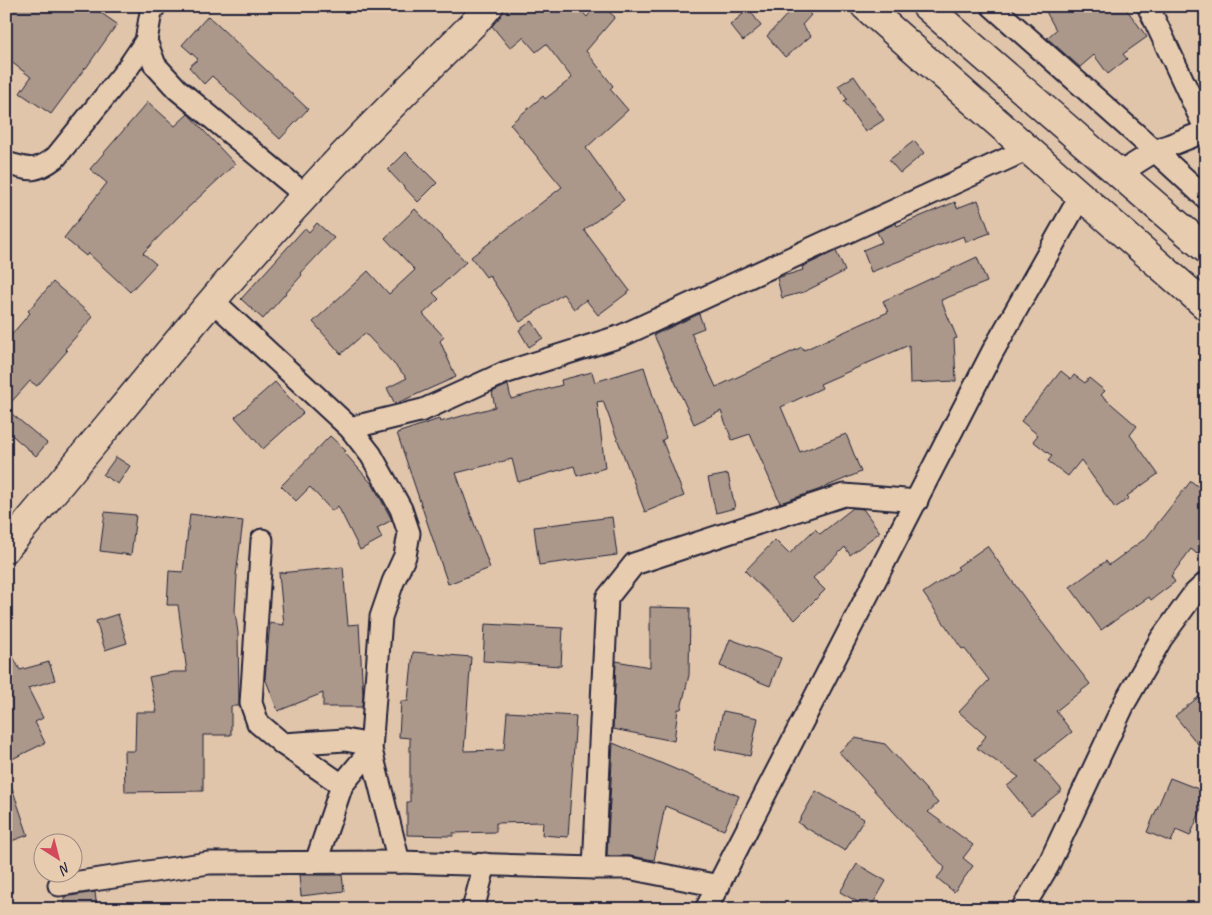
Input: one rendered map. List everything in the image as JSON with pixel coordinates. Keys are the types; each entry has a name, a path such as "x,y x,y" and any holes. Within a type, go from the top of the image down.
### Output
{"main road":[{"path":"6,548 212,300 305,195 489,6"},
{"path":"865,6 1206,306"},
{"path":"926,6 1206,249"}],"street":[{"path":"992,6 1206,198"},
{"path":"1120,173 1155,151 1206,131 1148,6"},
{"path":"6,163 28,169 42,167 56,157 127,69 146,41 150,8"},
{"path":"146,41 155,65 177,89 305,195"},
{"path":"127,69 155,65"},
{"path":"350,428 424,410 504,373 621,336 1028,149"},
{"path":"706,909 993,351 1080,197"},
{"path":"212,300 350,428 371,455 401,509 409,533 405,556 393,582 381,617 371,750 399,862"},
{"path":"594,868 607,598 634,564 844,495 917,501"},
{"path":"262,540 250,703 258,723 283,744 342,785"},
{"path":"1022,909 1048,866 1125,702 1156,647 1193,595 1206,583"},
{"path":"283,744 345,740 361,743 371,750"},
{"path":"316,862 342,785 371,750"},
{"path":"59,885 209,863 399,862 628,868 718,886"},
{"path":"473,909 485,864"}],"building":[{"path":"16,6 91,6 117,24 51,114 20,93 31,77 6,58 6,19"},
{"path":"504,6 577,6 587,17 596,6 602,6 615,17 586,51 613,86 610,89 628,110 586,148 624,200 584,230 630,291 598,315 586,300 574,309 563,294 520,322 489,275 486,277 471,257 562,187 510,124 543,96 545,99 572,78 546,44 536,52 523,37 510,48 492,26 501,16"},
{"path":"795,6 802,6 811,15 802,25 811,36 785,57 767,36"},
{"path":"1043,6 1124,6 1147,37 1123,54 1127,59 1108,74 1094,55 1080,67 1047,38 1056,30"},
{"path":"749,9 761,26 743,41 730,25"},
{"path":"208,16 308,109 280,139 212,76 204,84 189,67 198,59 182,45"},
{"path":"854,76 884,120 865,132 844,101 847,99 838,86"},
{"path":"148,102 175,126 188,114 235,164 178,217 143,253 156,264 130,292 88,253 86,256 64,238 107,183 90,169"},
{"path":"914,141 924,153 900,173 889,160"},
{"path":"406,152 437,183 418,202 388,170"},
{"path":"978,200 990,233 966,242 964,236 871,272 863,250 882,242 877,232 896,223 897,226 955,202 957,208"},
{"path":"415,209 466,262 433,293 439,299 423,314 444,337 440,341 456,377 395,404 387,388 407,378 365,333 341,354 313,322 368,271 389,294 415,270 385,238"},
{"path":"317,223 334,238 301,273 302,275 263,319 241,299 305,228 309,232"},
{"path":"836,251 845,271 804,292 782,298 777,278 803,270 802,267"},
{"path":"977,257 987,282 941,300 957,338 954,339 956,381 910,383 909,345 820,384 822,388 781,407 800,452 846,434 861,472 780,503 750,434 732,440 721,411 694,424 654,335 699,314 704,328 691,333 716,387 802,347 804,350 888,312 883,301"},
{"path":"53,282 93,317 65,349 67,351 37,386 30,381 6,408 6,341"},
{"path":"532,321 543,338 529,347 519,330"},
{"path":"644,367 666,438 662,440 684,496 645,512 603,401 597,402 605,468 577,476 574,466 518,482 512,459 456,473 490,568 448,584 397,433 439,419 440,422 495,407 492,392 508,385 511,399 562,385 561,380 592,372 595,382"},
{"path":"1061,371 1071,379 1074,375 1085,383 1089,378 1105,391 1101,395 1137,426 1130,435 1158,474 1127,496 1129,498 1115,508 1081,460 1068,476 1048,461 1052,456 1033,441 1038,435 1021,421"},
{"path":"275,382 303,413 263,449 235,417"},
{"path":"6,409 47,443 36,456 6,430"},
{"path":"330,436 346,451 344,452 373,485 392,520 377,528 382,538 360,550 338,506 332,511 310,487 296,501 281,486"},
{"path":"116,457 130,466 118,484 103,475"},
{"path":"728,474 735,508 716,513 708,478"},
{"path":"1191,481 1206,493 1206,544 1197,554 1191,549 1171,576 1175,582 1151,600 1149,597 1101,630 1070,587 1106,561 1109,565 1146,538"},
{"path":"853,508 863,509 880,532 850,555 845,547 813,578 825,590 795,620 745,571 775,540 789,554 815,529 820,534"},
{"path":"105,512 136,515 131,555 100,551"},
{"path":"190,514 243,521 236,575 235,611 238,633 239,706 231,706 231,735 203,735 203,791 125,792 124,751 135,751 136,712 157,712 149,677 173,672 187,672 178,605 167,605 169,571 183,572"},
{"path":"612,517 617,555 539,565 534,527"},
{"path":"987,546 1041,621 1090,684 1056,711 1072,732 1036,760 1062,790 1031,815 1007,786 1019,777 977,748 986,736 959,712 989,680 964,648 962,649 923,593 959,569 957,567"},
{"path":"343,567 348,625 359,624 362,707 323,707 323,693 278,711 265,678 270,623 284,625 279,573"},
{"path":"650,607 690,608 689,675 681,709 678,709 674,741 613,729 616,661 650,667"},
{"path":"118,614 127,643 105,650 96,621"},
{"path":"485,624 563,628 561,666 483,661"},
{"path":"730,639 781,658 770,686 720,666"},
{"path":"6,643 20,670 49,662 55,680 28,688 43,718 35,722 45,743 6,762"},
{"path":"413,652 471,657 464,751 504,750 507,712 576,716 568,837 542,835 543,822 496,823 496,832 453,833 453,836 407,835 407,802 410,802 410,738 399,737 401,701 408,701"},
{"path":"1206,691 1206,754 1175,716"},
{"path":"723,711 758,718 750,756 715,749"},
{"path":"855,738 885,744 938,803 928,812 973,845 963,858 973,866 954,892 937,878 945,868 839,752"},
{"path":"613,743 739,796 724,830 665,806 654,860 630,856 607,856"},
{"path":"1170,778 1206,792 1206,798 1190,836 1176,830 1171,842 1147,832"},
{"path":"6,779 9,779 28,835 6,843"},
{"path":"816,791 864,819 845,851 798,823"},
{"path":"857,864 886,881 870,909 840,892"},
{"path":"299,875 342,875 344,891 301,896"},
{"path":"95,892 97,909 65,909 64,897"}]}
